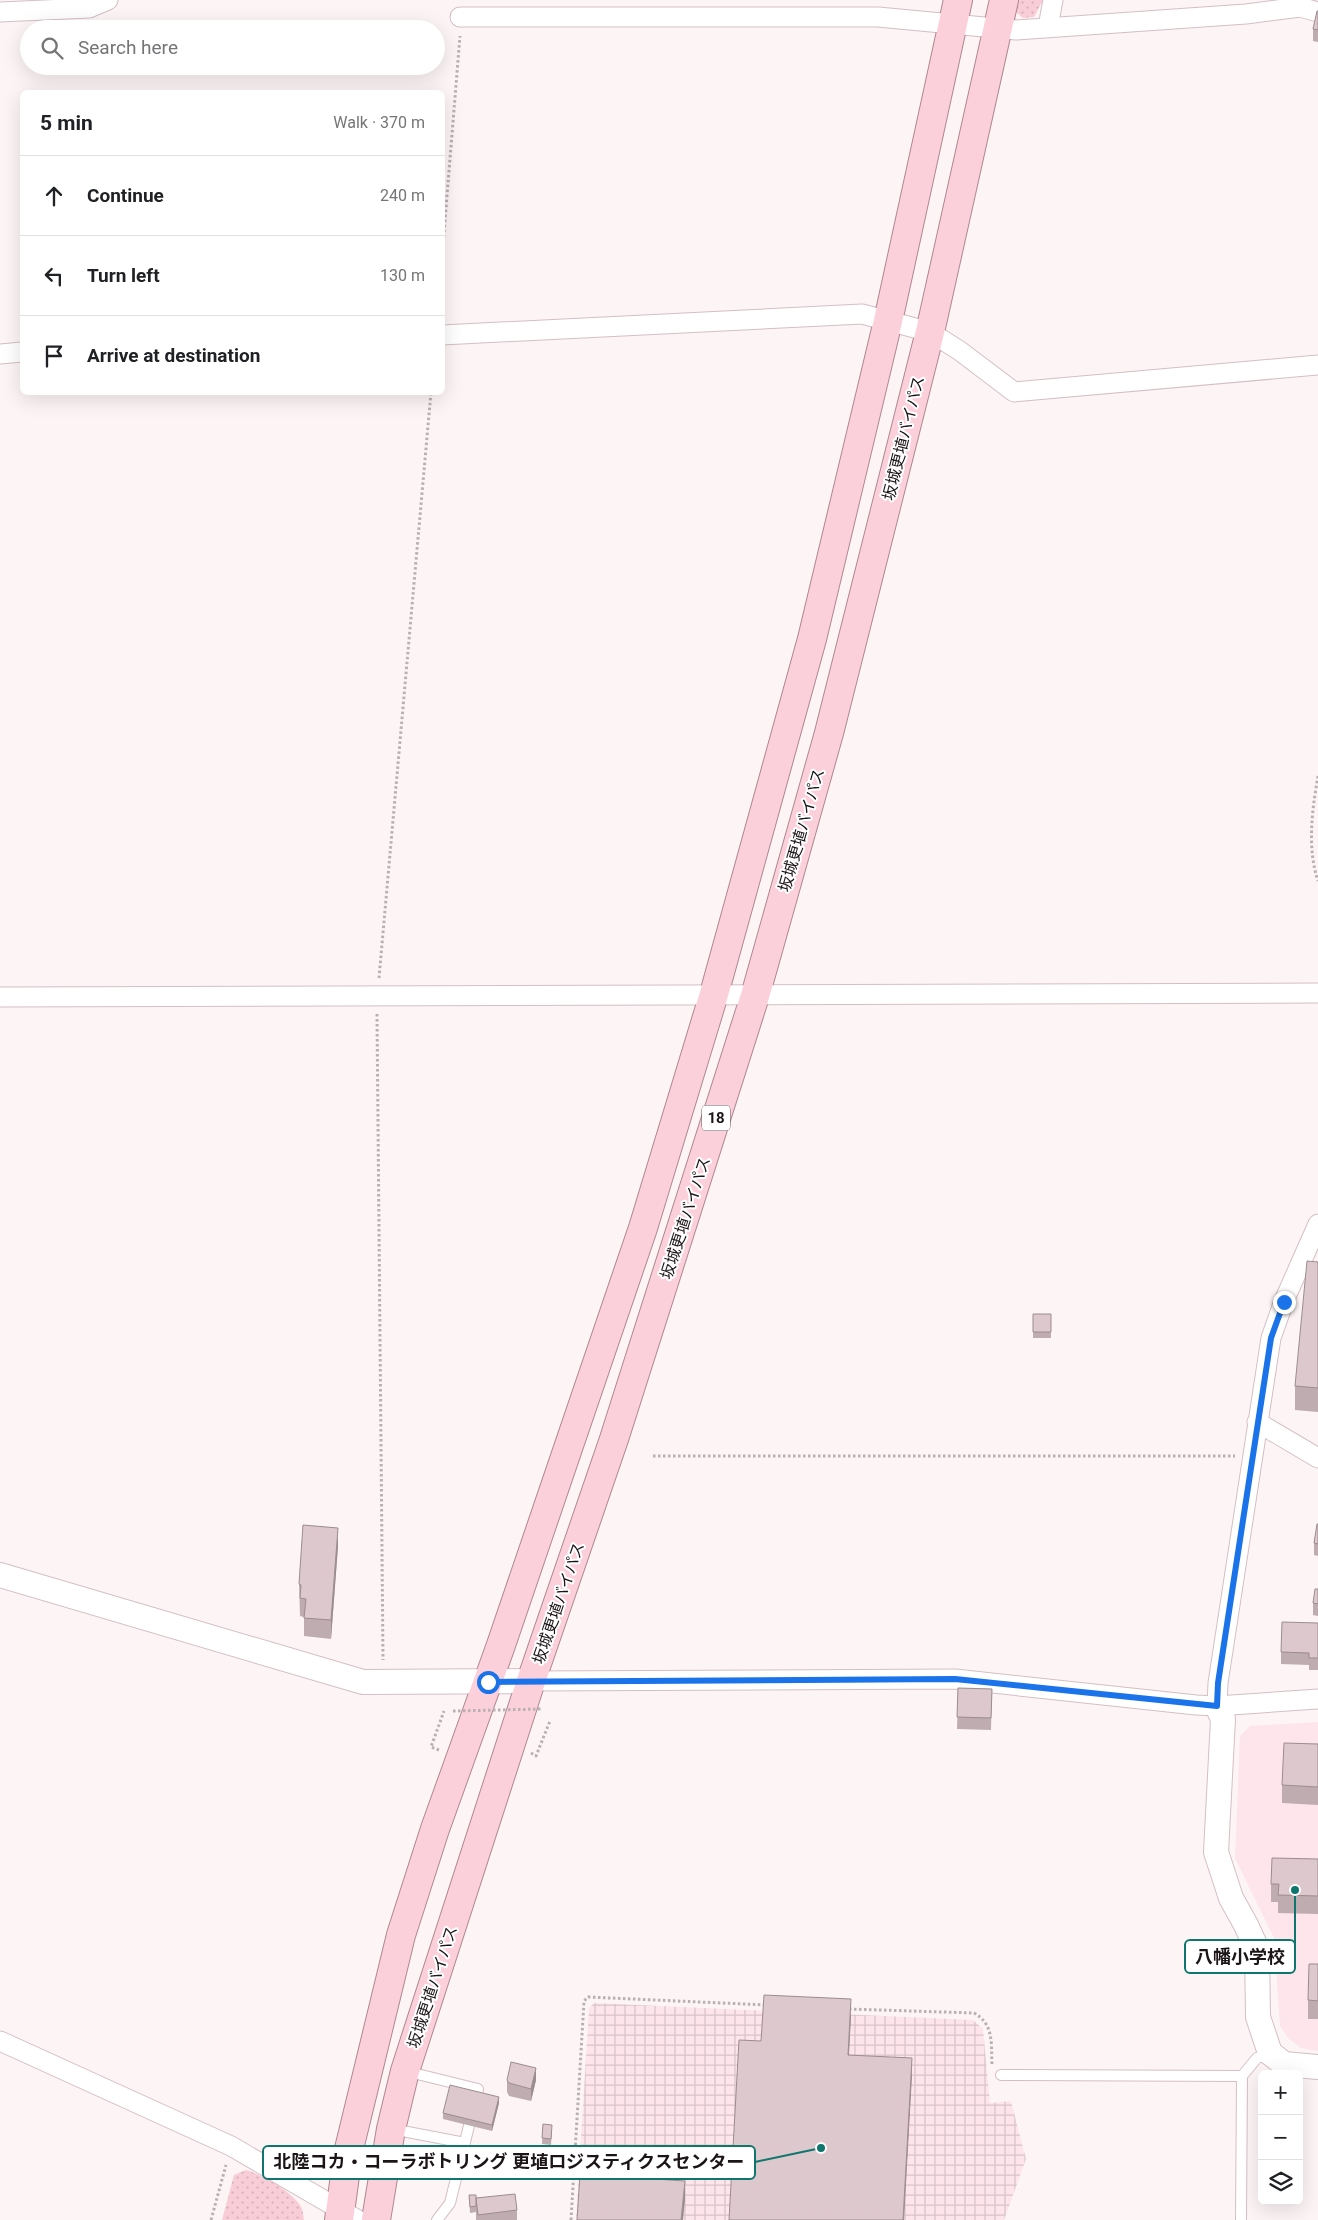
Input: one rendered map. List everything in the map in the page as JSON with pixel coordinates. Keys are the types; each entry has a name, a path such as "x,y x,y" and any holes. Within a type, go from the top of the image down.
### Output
{"highway":[{"name":"坂城更埴バイパス","path":"376,2220 392,2129 405,2071 531,1681 614,1440 755,996 829,733 930,332 1004,0"},
{"name":"18","path":"346,2216 348,2153 401,1935 435,1829 488,1682 643,1228 714,994 812,639 888,321 956,12"}],"street":[{"path":"0,12 89,8 108,0"},
{"path":"1048,28 1053,0"},
{"path":"460,17 878,16 956,12 999,28 1016,30 1246,14 1300,7 1318,12"},
{"path":"445,335 862,314 930,332 960,351 1014,392 1318,365"},
{"path":"0,354 20,352"},
{"path":"0,998 1318,993"},
{"path":"1318,1224 1284,1302 1271,1338 1257,1422 1218,1683 1217,1706 1223,1719 1216,1852 1231,1898 1257,1949 1258,2017 1270,2053 1284,2064 1318,2067"},
{"path":"1257,1422 1318,1458"},
{"path":"0,1576 363,1682 383,1684 531,1681 955,1679 1217,1706 1318,1699"},
{"path":"0,2041 231,2146 346,2216"}],"lane":[{"path":"1241,2220 1242,2076 1257,2058 1270,2053"},
{"path":"405,2071 478,2090 450,2203 437,2220"},
{"path":"1000,2075 1242,2076"},
{"path":"392,2129 465,2143"}],"path":[{"path":"445,223 460,55 460,17"},
{"path":"383,1684 377,996 431,395"},
{"path":"1318,776 1312,810 1313,865 1318,881"},
{"path":"653,1456 1252,1456"},
{"path":"450,1719 453,1711 543,1709"},
{"path":"442,1742 439,1750 431,1747 444,1711"},
{"path":"571,2220 584,2001 588,1997 777,2006"},
{"path":"847,2009 974,2013 984,2018 990,2028 993,2069 1000,2075"},
{"path":"211,2220 231,2146"}],"shaded area":[{"path":"1017,0 1043,0 1034,17 1023,18 1015,11"},
{"path":"1318,1722 1318,2051 1301,2048 1289,2039 1280,2026 1274,1938 1235,1858 1240,1736 1250,1726"},
{"path":"594,2003 973,2020 983,2029 990,2103 1011,2101 1026,2159 1004,2220 576,2220 589,2008"},
{"path":"246,2170 268,2179 295,2199 301,2207 304,2220 222,2220 234,2175"}],"building":[{"path":"1318,11 1318,30 1313,29"},
{"path":"1307,1261 1318,1262 1318,1388 1295,1386"},
{"path":"1033,1314 1051,1314 1051,1332 1033,1332"},
{"path":"1318,1524 1318,1544 1314,1543"},
{"path":"303,1525 338,1528 331,1620 304,1618 306,1599 300,1598 301,1585 299,1584"},
{"path":"1315,1589 1318,1589 1318,1604 1313,1603"},
{"path":"1282,1622 1318,1623 1318,1658 1309,1658 1309,1653 1281,1652"},
{"path":"958,1688 992,1689 991,1718 957,1717"},
{"path":"1284,1743 1318,1744 1318,1787 1282,1785"},
{"path":"1272,1858 1318,1859 1318,1896 1278,1895 1279,1884 1271,1884"},
{"path":"1309,1964 1318,1964 1318,2001 1308,2000"},
{"path":"764,1995 851,1999 848,2055 912,2058 903,2220 729,2220 739,2040 761,2041"},
{"path":"511,2062 536,2068 531,2089 509,2083 507,2080"},
{"path":"450,2085 499,2097 492,2125 443,2113"},
{"path":"543,2124 552,2125 551,2139 542,2138"},
{"path":"580,2174 685,2181 681,2220 577,2220"},
{"path":"515,2194 517,2210 478,2215 476,2198"},
{"path":"469,2195 476,2195 476,2206 470,2207"}],"place":[{"name":"八幡小学校","path":"1295,1890"},
{"name":"北陸コカ・コーラボトリング 更埴ロジスティクスセンター","path":"821,2148"}],"route":[{"path":"488,1682 606,1679 955,1679 1217,1706 1218,1683 1257,1422 1271,1338 1284,1302"}]}
